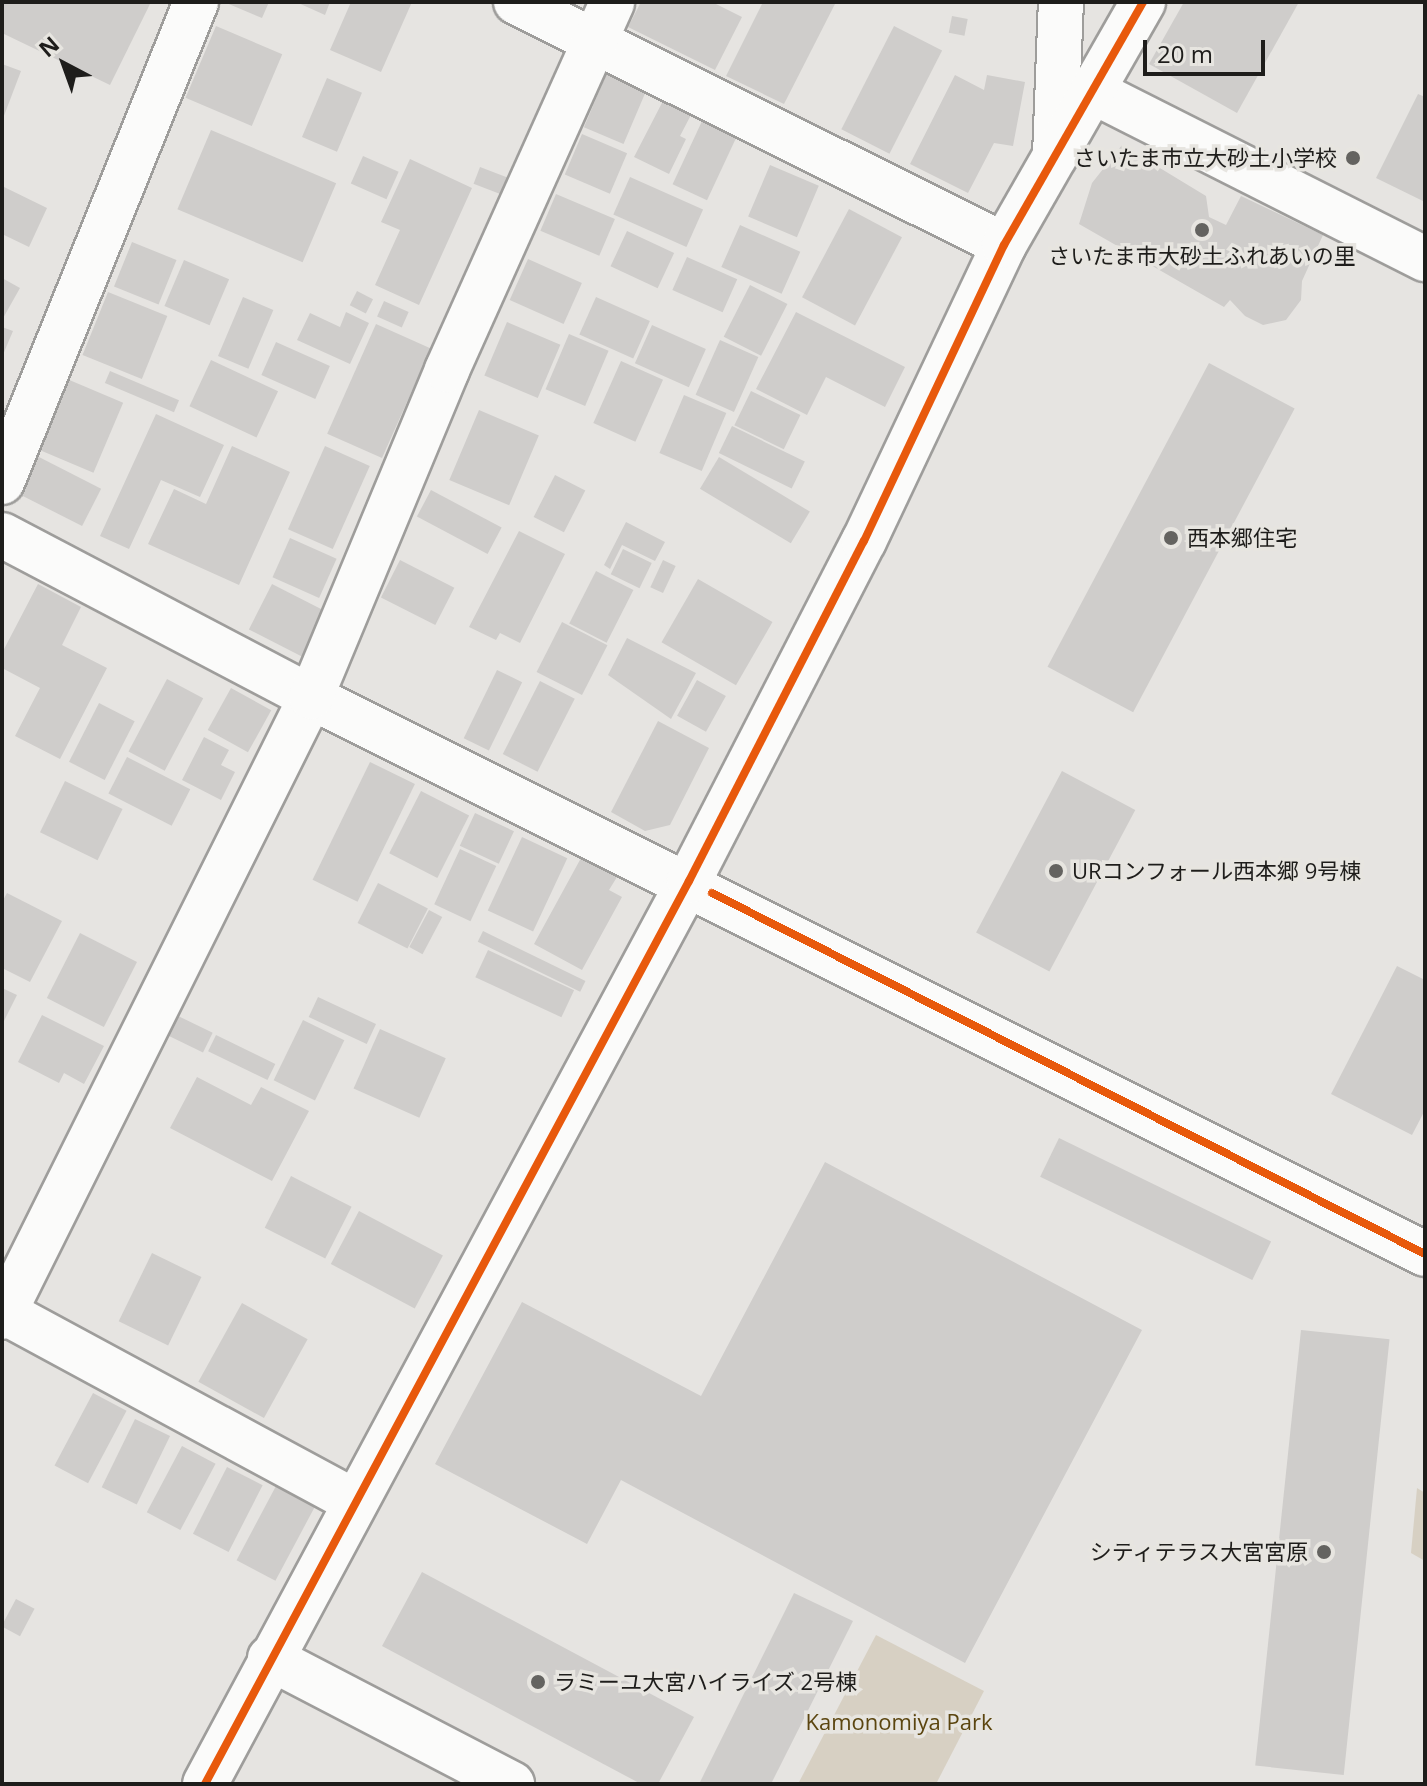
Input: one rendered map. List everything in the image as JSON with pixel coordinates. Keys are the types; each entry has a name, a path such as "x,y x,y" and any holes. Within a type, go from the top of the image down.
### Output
{"street":[{"path":"2,482 196,2"},
{"path":"516,2 1004,245"},
{"path":"355,1502 3,1314 311,697 447,370 612,2"},
{"path":"1055,162 1061,2"},
{"path":"205,1784 689,881 864,541 1004,245 1055,162 1143,2"},
{"path":"1094,92 1425,259"},
{"path":"2,535 311,697 689,881 1425,1254"},
{"path":"270,1658 512,1784"}],"green space":[{"path":"1417,1488 1425,1493 1425,1561 1411,1553"},
{"name":"Kamonomiya Park","path":"876,1635 984,1691 936,1784 798,1784"}],"building":[{"path":"2,2 151,2 110,85 2,33"},
{"path":"224,2 269,2 262,18"},
{"path":"296,2 330,2 325,15"},
{"path":"351,2 412,2 381,72 330,50"},
{"path":"641,2 712,2 742,17 715,70 628,27"},
{"path":"763,2 836,2 784,104 726,76"},
{"path":"1184,2 1299,2 1237,113 1149,64"},
{"path":"952,16 968,19 964,36 949,33"},
{"path":"216,26 282,54 252,126 186,98"},
{"path":"894,26 942,51 889,154 841,129"},
{"path":"2,64 21,71 2,121"},
{"path":"607,73 647,90 624,144 584,127"},
{"path":"955,75 984,90 987,75 1025,82 1013,146 994,143 968,193 910,164"},
{"path":"327,78 362,93 337,152 302,137"},
{"path":"1418,94 1425,97 1425,202 1376,178"},
{"path":"664,99 692,113 680,136 686,139 669,174 634,157"},
{"path":"703,119 737,135 707,200 673,184"},
{"path":"211,130 336,183 303,262 177,209"},
{"path":"582,134 627,153 610,194 565,175"},
{"name":"さいたま市大砂土ふれあいの里","path":"1122,145 1206,196 1209,217 1226,225 1241,196 1323,235 1302,281 1301,300 1286,320 1263,325 1245,316 1230,300 1224,307 1079,224 1092,183"},
{"path":"363,156 399,172 386,199 351,183"},
{"path":"410,159 472,188 419,305 375,285 400,230 381,222"},
{"path":"770,165 819,186 797,237 748,217"},
{"path":"480,167 517,181 511,198 474,184"},
{"path":"630,177 703,210 686,247 613,214"},
{"path":"2,186 47,208 29,247 2,234"},
{"path":"556,194 615,219 599,256 540,231"},
{"path":"849,209 902,237 855,325 802,297"},
{"path":"740,225 800,252 782,294 721,267"},
{"path":"627,231 674,253 658,288 611,266"},
{"path":"132,242 177,260 159,304 114,287"},
{"path":"687,257 737,279 723,312 672,290"},
{"path":"528,259 582,283 564,324 510,300"},
{"path":"184,260 229,279 210,325 164,306"},
{"path":"2,278 20,288 2,320"},
{"path":"750,285 787,304 761,356 724,337"},
{"path":"357,291 373,299 366,313 350,305"},
{"path":"108,292 167,316 142,379 83,355"},
{"path":"243,297 273,310 248,369 218,356"},
{"path":"596,297 650,321 633,358 579,334"},
{"path":"384,301 409,312 402,328 377,317"},
{"path":"346,312 369,323 350,364 297,340 310,313 340,327"},
{"path":"796,312 905,367 885,407 826,377 807,415 756,389"},
{"path":"507,322 560,345 538,398 484,375"},
{"path":"376,324 431,348 382,458 327,434"},
{"path":"652,325 706,349 689,387 635,363"},
{"path":"2,327 13,331 2,357"},
{"path":"569,334 609,351 585,406 546,389"},
{"path":"720,340 758,357 734,412 696,395"},
{"path":"276,342 330,366 315,399 261,375"},
{"path":"211,360 278,391 257,437 189,406"},
{"path":"621,361 663,380 635,442 593,423"},
{"name":"西本郷住宅","path":"1209,363 1295,409 1133,712 1048,667"},
{"path":"110,371 179,400 174,412 105,383"},
{"path":"67,379 123,403 93,473 37,449"},
{"path":"751,391 800,415 784,449 734,425"},
{"path":"684,395 726,413 702,471 659,453"},
{"path":"479,410 539,435 509,505 449,480"},
{"path":"156,414 224,445 200,497 161,480 129,549 100,536"},
{"path":"732,426 805,462 792,488 719,453"},
{"path":"232,446 290,472 239,585 148,544 174,489 206,504"},
{"path":"325,446 370,466 333,549 288,529"},
{"path":"37,456 101,489 82,526 18,493"},
{"path":"719,457 810,512 791,543 700,489"},
{"path":"555,475 585,490 564,532 534,517"},
{"path":"431,490 502,528 488,554 417,516"},
{"path":"626,522 665,542 655,561 622,545 610,569 604,565"},
{"path":"519,531 565,554 520,643 500,633 496,640 469,627"},
{"path":"290,538 337,559 319,598 273,577"},
{"path":"623,549 652,563 639,588 611,574"},
{"path":"400,560 454,588 435,625 381,597"},
{"path":"663,560 676,566 663,593 650,587"},
{"path":"596,571 633,590 607,643 569,624"},
{"path":"698,579 772,622 736,685 662,642"},
{"path":"38,584 81,607 62,645 107,668 60,759 15,736 40,688 2,668 2,653"},
{"path":"272,584 325,611 302,657 249,629"},
{"path":"562,622 607,645 582,695 537,672"},
{"path":"627,638 696,673 671,719 608,675"},
{"path":"497,670 522,682 489,751 464,738"},
{"path":"167,679 203,698 165,771 129,751"},
{"path":"697,680 726,696 706,732 677,716"},
{"path":"540,681 575,699 538,772 503,754"},
{"path":"231,688 271,710 248,752 208,730"},
{"path":"99,703 135,721 105,780 69,762"},
{"path":"658,721 709,748 670,825 645,831 611,812"},
{"path":"204,737 229,750 221,765 235,772 221,800 182,780"},
{"path":"127,757 190,789 172,826 108,794"},
{"path":"370,762 415,784 358,902 313,880"},
{"name":"URコンフォール西本郷 9号棟","path":"1062,771 1135,810 1049,972 976,933"},
{"path":"65,781 123,809 98,860 40,832"},
{"path":"421,791 469,816 437,878 389,853"},
{"path":"475,813 514,831 499,864 460,846"},
{"path":"522,837 567,858 533,932 488,910"},
{"path":"460,849 496,866 470,921 434,904"},
{"path":"581,858 617,877 609,890 622,897 582,970 534,944"},
{"path":"378,883 428,908 407,949 358,923"},
{"path":"7,893 62,921 30,982 2,968 2,902"},
{"path":"429,910 442,917 423,954 409,947"},
{"path":"483,931 585,981 580,992 478,942"},
{"path":"80,933 137,962 104,1027 47,998"},
{"path":"488,950 574,990 561,1017 475,977"},
{"path":"1397,966 1425,980 1425,1110 1412,1135 1331,1094"},
{"path":"2,988 17,995 2,1025"},
{"path":"318,997 376,1024 367,1044 309,1017"},
{"path":"174,1014 213,1033 203,1053 164,1034"},
{"path":"42,1015 104,1046 84,1084 64,1073 59,1083 18,1062"},
{"path":"303,1020 344,1040 315,1100 274,1080"},
{"path":"380,1029 446,1058 419,1118 354,1088"},
{"path":"216,1035 275,1064 267,1080 208,1051"},
{"path":"197,1077 251,1105 261,1087 309,1111 272,1181 170,1128"},
{"path":"1059,1138 1271,1241 1252,1280 1040,1177"},
{"path":"825,1162 1142,1330 965,1663 621,1480 587,1544 435,1464 522,1302 701,1396"},
{"path":"291,1176 352,1207 325,1259 265,1228"},
{"path":"359,1211 443,1256 415,1309 331,1264"},
{"path":"152,1253 201,1277 168,1345 119,1321"},
{"path":"242,1303 308,1339 264,1418 198,1382"},
{"name":"シティテラス大宮宮原","path":"1301,1330 1390,1339 1344,1775 1255,1766"},
{"path":"93,1393 127,1411 88,1483 55,1465"},
{"path":"135,1419 170,1436 137,1504 102,1487"},
{"path":"182,1446 216,1464 180,1530 147,1512"},
{"path":"227,1467 263,1485 229,1552 193,1534"},
{"path":"276,1486 315,1507 275,1581 237,1560"},
{"name":"ラミーユ大宮ハイライズ 2号棟","path":"422,1572 694,1717 658,1784 641,1784 382,1646"},
{"path":"794,1593 853,1621 771,1784 699,1784"},
{"path":"16,1599 35,1609 20,1636 2,1627"}],"cycle path":[{"path":"205,1784 689,881 864,541 1004,245 1143,2"},
{"path":"712,893 1425,1254"}],"place":[{"name":"さいたま市立大砂土小学校","path":"1353,158"},
{"name":"さいたま市大砂土ふれあいの里","path":"1202,230"},
{"name":"西本郷住宅","path":"1171,538"},
{"name":"URコンフォール西本郷 9号棟","path":"1056,871"},
{"name":"シティテラス大宮宮原","path":"1324,1552"},
{"name":"ラミーユ大宮ハイライズ 2号棟","path":"538,1682"}]}
